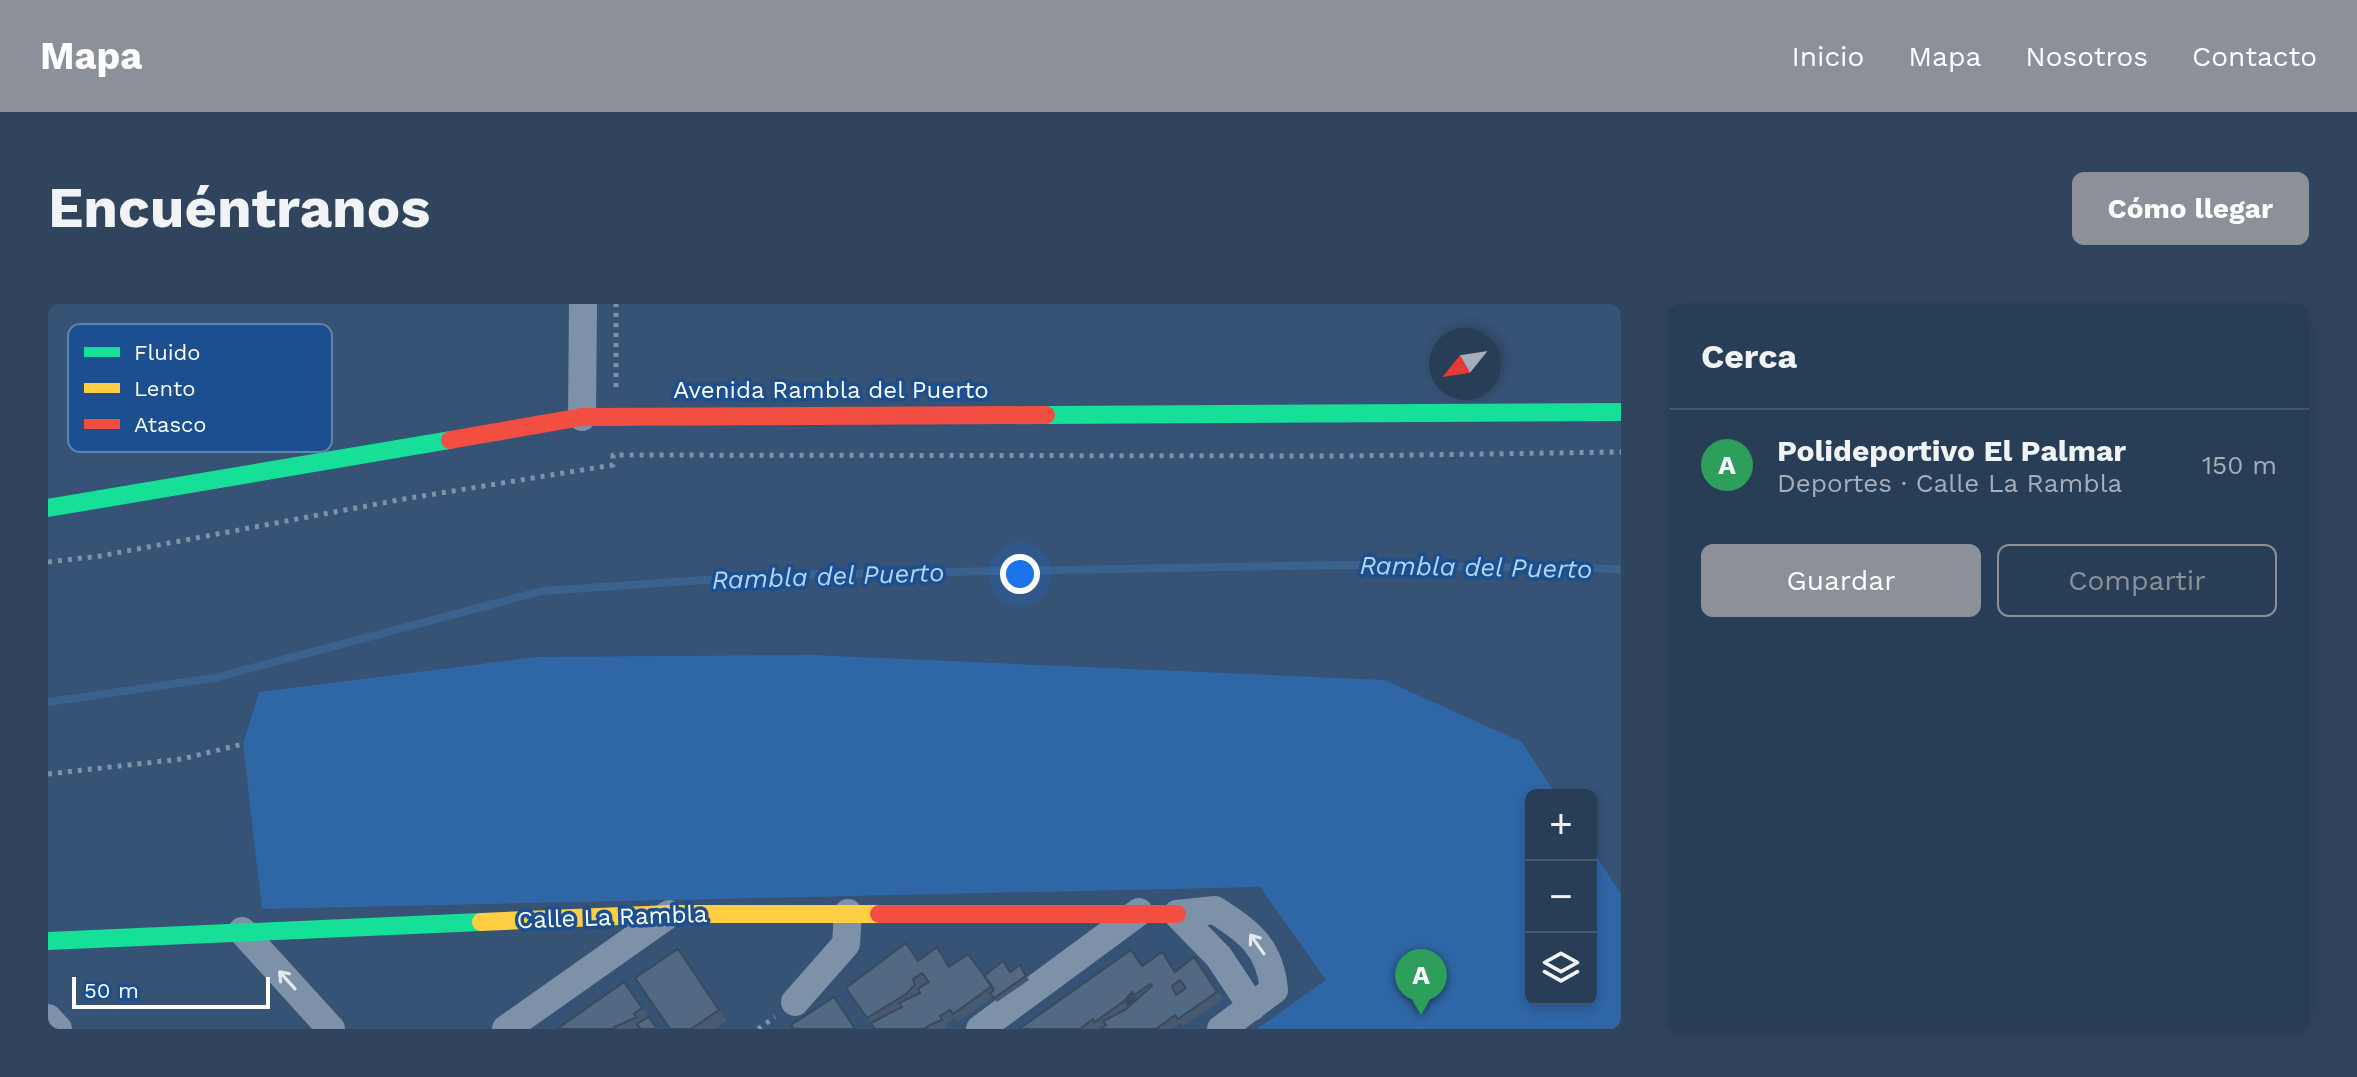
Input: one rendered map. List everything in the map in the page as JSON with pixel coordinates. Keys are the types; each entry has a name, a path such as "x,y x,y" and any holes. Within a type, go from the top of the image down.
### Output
{"street":[{"path":"582,417 583,304"},
{"name":"Avenida Rambla del Puerto","path":"48,508 582,417 1621,412"},
{"name":"Calle La Rambla","path":"48,941 670,914 1177,914 1215,910 1248,932 1272,965 1274,990 1252,1007"},
{"path":"980,1029 1140,912"},
{"path":"795,1002 846,944 848,913"},
{"path":"506,1029 670,914"},
{"path":"1177,914 1219,957 1252,1007 1221,1029"},
{"path":"242,931 331,1029"},
{"path":"48,1018 58,1029"}],"path":[{"path":"48,562 100,556 404,499 613,465 616,304"},
{"path":"613,455 1345,456 1621,452"},
{"path":"48,774 182,759 243,744"}],"shaded area":[{"path":"812,655 1384,680 1522,742 1552,789 1525,789 1525,1005 1597,1005 1597,857 1621,894 1621,1029 1257,1029 1326,980 1260,887 262,909 243,744 259,692 535,657"}],"building":[{"path":"906,943 918,961 937,947 949,967 968,954 992,986 953,1014 950,1010 940,1016 942,1020 924,1029 875,1029 871,1023 902,1007 899,1003 920,993 918,989 929,982 922,973 913,979 915,985 906,994 867,1018 846,988"},
{"path":"678,949 719,1010 691,1029 670,1029 635,978"},
{"path":"1131,950 1142,966 1162,952 1175,972 1194,957 1217,992 1178,1019 1175,1015 1156,1029 1100,1029 1106,1025 1103,1021 1125,1010 1152,986 1150,984 1134,995 1132,992 1095,1022 1093,1019 1080,1029 1019,1029","holes":["1180,980 1186,988 1176,995 1172,986"]},
{"path":"1003,961 1010,972 1020,965 1026,976 994,998 990,993 994,990 984,976"},
{"path":"624,982 642,1008 634,1014 637,1017 614,1027 616,1029 557,1029"},
{"path":"834,997 855,1029 794,1029 791,1025"},
{"path":"649,1017 657,1029 638,1029 637,1024"}],"waterway":[{"name":"Rambla del Puerto","path":"48,702 214,678 542,591 780,575 1343,565 1621,569"}],"traffic: fast":[{"path":"1046,415 1621,412"},
{"path":"48,508 450,440"},
{"path":"48,941 481,922"}],"traffic: slow":[{"path":"481,922 670,914 879,914"}],"traffic: jam":[{"path":"450,440 582,417 1046,415"},
{"path":"879,914 1177,914"}],"place":[{"name":"Polideportivo El Palmar","path":"1421,1015"}]}
